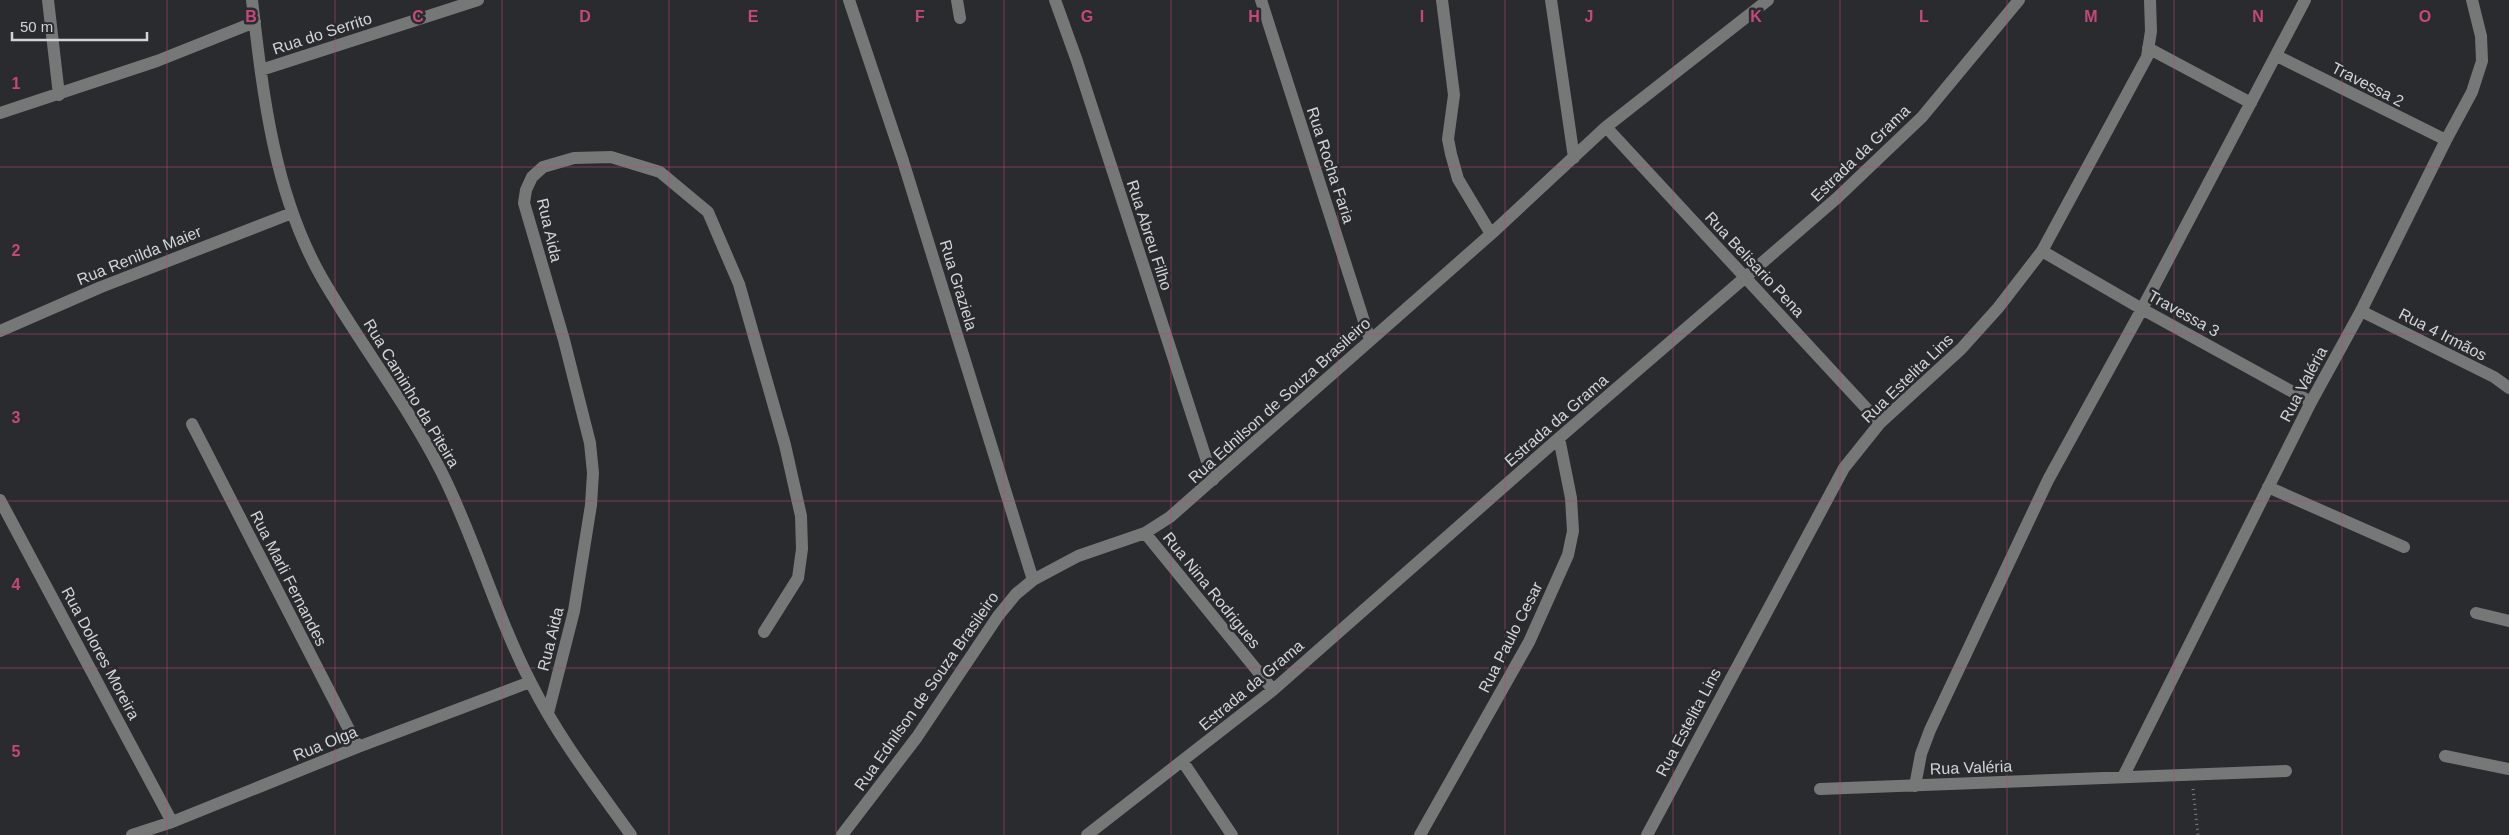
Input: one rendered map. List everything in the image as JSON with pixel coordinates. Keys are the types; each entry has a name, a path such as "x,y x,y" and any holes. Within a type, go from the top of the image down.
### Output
{"street":[{"path":"48,0 59,95"},
{"name":"Rua Caminho da Piteira","path":"252,0 270,131 292,213 322,278 422,434 442,474 530,682 548,713 631,835"},
{"name":"Rua do Serrito","path":"261,70 478,0"},
{"name":"Rua Graziela","path":"849,0 903,161 1033,580"},
{"path":"957,0 960,18"},
{"name":"Rua Abreu Filho","path":"1055,0 1077,62 1213,480"},
{"name":"Rua Rocha Faria","path":"1261,0 1370,340"},
{"path":"1442,0 1454,94 1448,139 1451,154 1458,178 1491,234"},
{"path":"1551,0 1574,158"},
{"name":"Estrada da Grama","path":"1087,835 1273,690 1559,438 1837,198 1922,117 2019,0"},
{"name":"Rua Estelita Lins","path":"1647,835 1844,468 1880,423 1961,349 1998,308 2042,251 2147,57 2151,31 2150,0"},
{"path":"1915,786 1919,760 1930,730 2043,489 2142,309 2305,0"},
{"name":"Rua Valéria","path":"2123,777 2311,402 2361,310 2472,92 2482,61 2481,36 2472,0"},
{"name":"Rua Ednilson de Souza Brasileiro","path":"842,835 918,737 998,616 1016,594 1033,580 1078,556 1146,533 1170,517 1491,234 1606,127 1765,1"},
{"path":"0,113 157,61 254,22"},
{"path":"2148,48 2251,103"},
{"name":"Travessa 2","path":"2277,56 2446,140"},
{"name":"Rua Belisario Pena","path":"1606,127 1880,423"},
{"name":"Rua Aida","path":"548,713 574,611 591,505 594,473 590,443 564,340 524,203 526,190 532,177 543,167 574,158 611,157 660,172 708,212 739,284 785,445 801,516 802,550 798,578 764,632"},
{"name":"Rua Renilda Maier","path":"0,331 102,287 292,213"},
{"name":"Travessa 3","path":"2042,251 2142,309 2311,402"},
{"name":"Rua 4 Irmãos","path":"2361,310 2494,377 2509,388"},
{"name":"Rua Marli Fernandes","path":"192,424 358,746"},
{"name":"Rua Paulo Cesar","path":"1420,835 1529,642 1568,556 1572,531 1571,498 1559,438"},
{"path":"2268,487 2404,547"},
{"name":"Rua Dolores Moreira","path":"0,500 172,822"},
{"name":"Rua Nina Rodrigues","path":"1146,533 1273,690"},
{"path":"2476,613 2509,621"},
{"name":"Rua Olga","path":"132,835 172,822 358,746 530,682"},
{"path":"2445,756 2509,769"},
{"path":"1183,762 1232,835"},
{"name":"Rua Valéria","path":"1820,789 2286,771"}],"path":[{"path":"2192,774 2198,835"}]}
